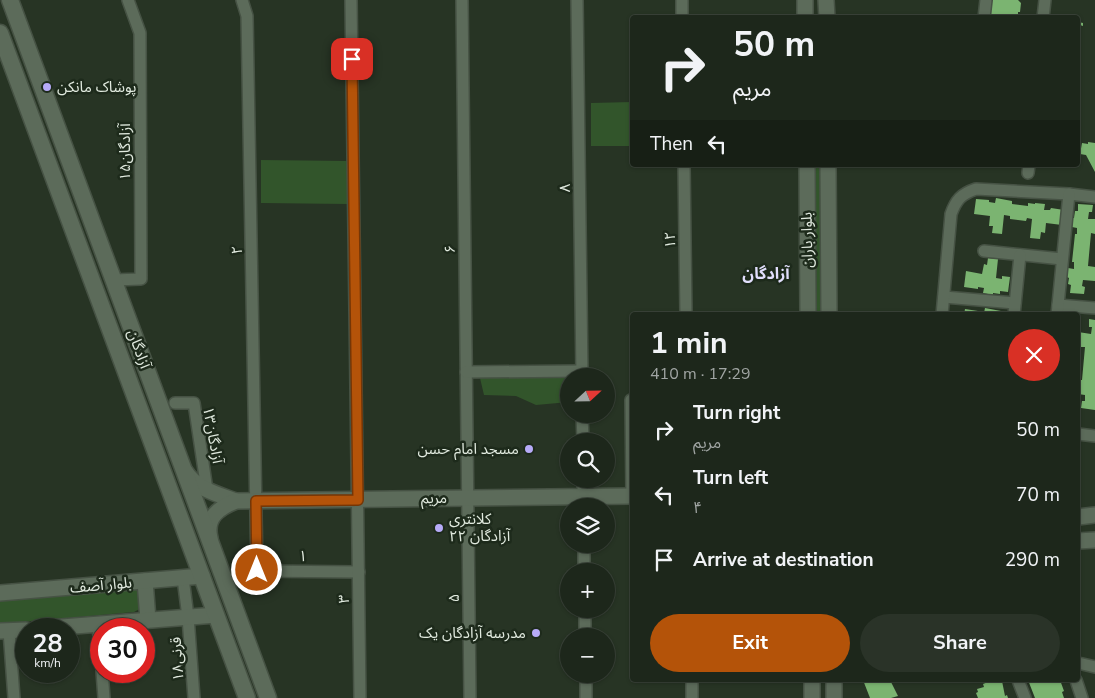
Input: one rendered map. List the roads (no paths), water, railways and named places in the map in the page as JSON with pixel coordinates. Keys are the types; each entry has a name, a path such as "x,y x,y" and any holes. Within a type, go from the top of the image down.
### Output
{"main road":[{"name":"آزادگان","path":"10,0 268,698"},
{"name":"آزادگان","path":"0,33 247,698"},
{"path":"59,193 79,186"}],"street":[{"name":"آزادگان۱۵","path":"114,280 141,279 140,33 128,0"},
{"name":"۲","path":"242,0 248,16 256,501"},
{"name":"۳","path":"352,0 360,698"},
{"name":"۶","path":"462,0 468,498"},
{"name":"۸","path":"577,0 582,368"},
{"path":"682,0 682,15"},
{"path":"805,0 805,15"},
{"path":"826,0 827,15"},
{"path":"984,15 986,0"},
{"path":"1043,15 1045,0"},
{"name":"۱۲","path":"684,167 686,312"},
{"name":"بلوار باران","path":"807,167 808,312"},
{"name":"بلوار باران","path":"828,167 829,312"},
{"path":"942,312 951,214 955,202 964,193 976,189 1095,197"},
{"path":"1069,194 1057,310 1095,308"},
{"path":"984,251 1062,259"},
{"path":"1014,312 1020,255"},
{"path":"944,296 1015,303"},
{"path":"466,372 560,373"},
{"name":"آزادگان۱۳","path":"175,403 194,403 207,490"},
{"path":"1080,434 1095,436"},
{"path":"183,468 190,478 207,490 236,501"},
{"name":"مریم","path":"612,498 630,496"},
{"name":"مریم","path":"236,501 468,498 560,500"},
{"name":"۵","path":"468,498 470,698"},
{"path":"210,541 207,528 212,518 221,507 236,501"},
{"name":"۱","path":"256,501 257,570 359,572"},
{"path":"1080,517 1095,515"},
{"path":"1080,541 1095,540"},
{"name":"بلوار آصف","path":"0,593 202,576"},
{"name":"قرنی۱۸","path":"184,578 194,698"},
{"path":"145,581 148,618"},
{"path":"155,619 216,615"},
{"path":"4,631 14,698"},
{"path":"1080,663 1095,667"},
{"path":"692,682 692,698"},
{"path":"812,682 812,698"},
{"path":"834,682 834,698"},
{"path":"1019,682 1025,698"},
{"path":"1077,682 1082,698"},
{"path":"103,683 104,698"},
{"path":"586,683 586,698"}],"place":[{"name":"پوشاک مانکن","path":"47,87"},
{"name":"مسجد امام حسن","path":"529,449"},
{"name":"کلانتری ۲۲ آزادگان","path":"439,528"},
{"name":"مدرسه آزادگان یک","path":"536,633"}],"district":[{"name":"آزادگان","path":"766,273"}]}
